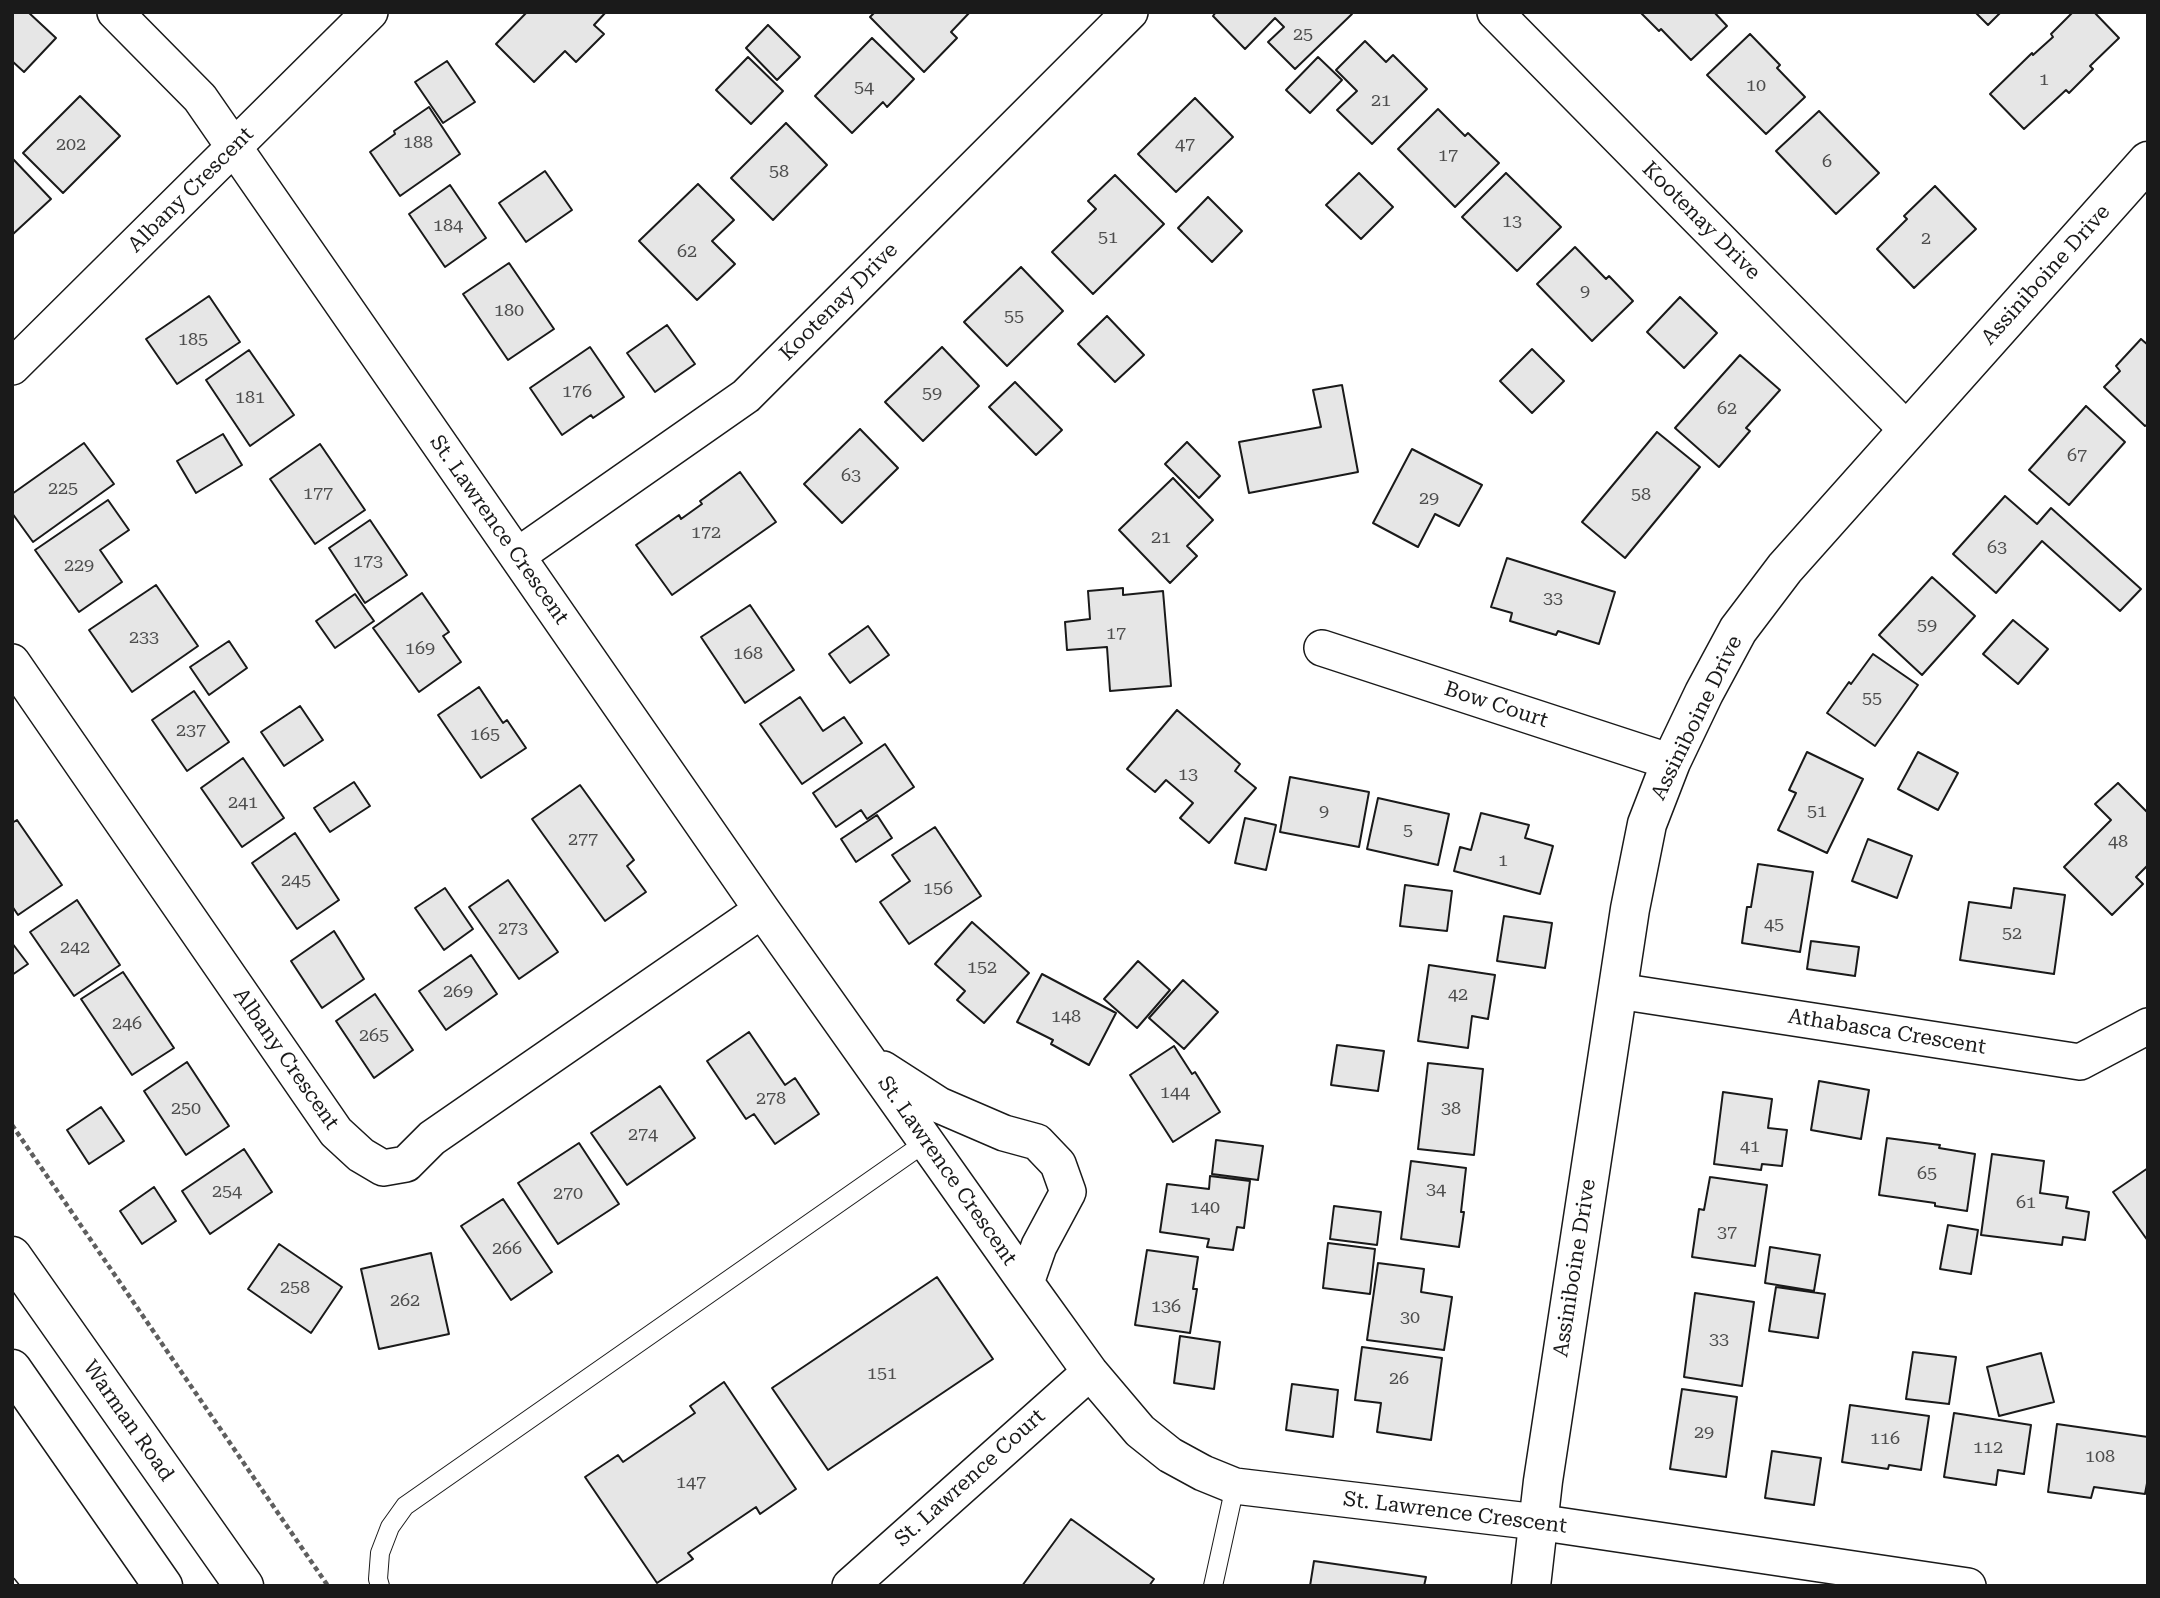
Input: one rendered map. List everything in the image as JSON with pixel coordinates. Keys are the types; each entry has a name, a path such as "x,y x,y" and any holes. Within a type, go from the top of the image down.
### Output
{"street":[{"name":"St. Lawrence Crescent","path":"115,12 200,98 762,910 1026,1283 1090,1371 1140,1431 1170,1455 1235,1486 1537,1522 1968,1586"},
{"name":"Albany Crescent","path":"12,367 370,12"},
{"name":"Kootenay Drive","path":"517,556 746,396 1130,12"},
{"name":"Kootenay Drive","path":"1495,12 1907,430"},
{"name":"Assiniboine Drive","path":"1531,1586 1537,1522 1630,909 1647,824 1671,762 1738,630 1785,568 2148,161"},
{"name":"Bow Court","path":"1322,648 1671,762"},
{"name":"Albany Crescent","path":"12,662 336,1132 361,1155 383,1168 406,1164 432,1138 762,910"},
{"name":"Athabasca Crescent","path":"1618,991 2080,1062 2148,1026"},
{"name":"St. Lawrence Crescent","path":"869,1059 939,1105 1004,1133 1037,1142 1058,1164 1068,1192 1039,1246 1026,1283"},
{"name":"Warman Road","path":"12,1256 244,1586"},
{"path":"12,1369 163,1586"},
{"name":"St. Lawrence Court","path":"850,1586 1090,1371"}],"lane":[{"path":"380,1586 380,1553 390,1527 405,1506 926,1142"},
{"path":"1213,1586 1235,1486"}],"path":[{"path":"12,1125 328,1586"}],"building":[{"path":"13,12 28,12 56,38 24,72 12,61"},
{"path":"527,12 606,12 594,25 604,34 576,62 565,51 534,82 496,44"},
{"path":"875,12 970,12 951,32 957,38 924,72 870,17"},
{"path":"1216,12 1352,14 1295,69 1268,42 1284,27 1275,18 1245,49 1213,16"},
{"path":"1640,12 1714,12 1727,26 1691,60"},
{"path":"1975,12 2001,12 1988,25"},
{"path":"2073,12 2094,12 2119,38 2090,66 2093,69 2069,93 2066,90 2024,129 1990,94 2032,53 2033,55 2053,37 2051,34"},
{"path":"768,25 800,57 777,80 746,48"},
{"path":"1750,34 1780,65 1777,68 1805,97 1766,134 1707,75"},
{"path":"872,38 914,79 887,107 883,102 852,133 815,96"},
{"path":"1365,41 1386,62 1393,55 1427,89 1372,144 1337,110 1357,91 1336,70"},
{"path":"748,57 783,91 751,124 716,90"},
{"path":"1318,57 1342,80 1310,113 1286,90"},
{"path":"447,61 475,102 443,123 415,82"},
{"path":"80,96 120,136 63,193 23,153"},
{"path":"1195,98 1233,137 1176,192 1138,154"},
{"path":"429,107 460,154 400,196 370,152 395,134 394,131"},
{"path":"1438,109 1465,136 1468,133 1499,163 1455,207 1398,149"},
{"path":"1819,111 1879,173 1836,214 1776,151"},
{"path":"786,123 827,165 773,220 731,178"},
{"path":"12,160 51,199 12,235"},
{"path":"545,171 572,210 526,242 499,203"},
{"path":"1359,173 1393,207 1361,239 1326,205"},
{"path":"1506,173 1561,227 1517,271 1462,217"},
{"path":"1115,175 1164,224 1093,294 1052,252 1096,209 1088,201"},
{"path":"698,184 734,220 712,241 735,264 697,300 639,241"},
{"path":"450,185 486,238 445,267 409,214"},
{"path":"1935,186 1976,229 1914,288 1877,249 1907,219 1904,216"},
{"path":"1208,197 1242,231 1212,262 1178,228"},
{"path":"1575,247 1606,279 1609,276 1633,301 1592,341 1537,284"},
{"path":"509,263 554,329 508,360 463,294"},
{"path":"1021,267 1063,311 1007,366 964,322"},
{"path":"209,296 240,342 177,384 146,339"},
{"path":"1680,297 1717,333 1684,368 1647,332"},
{"path":"1107,316 1144,355 1115,382 1078,344"},
{"path":"667,325 695,364 655,392 627,353"},
{"path":"2141,339 2148,345 2148,424 2145,426 2104,387 2120,371 2116,366"},
{"path":"590,347 624,397 562,435 530,388"},
{"path":"942,347 979,386 923,441 885,402"},
{"path":"1532,349 1564,381 1532,413 1500,381"},
{"path":"249,350 294,415 250,446 206,380"},
{"path":"1740,355 1780,390 1746,428 1750,431 1719,467 1675,428"},
{"path":"1015,382 1062,430 1036,455 989,407"},
{"path":"1342,385 1358,472 1249,493 1239,442 1321,427 1313,390"},
{"path":"2086,406 2125,442 2069,505 2029,470"},
{"path":"860,429 898,468 842,523 804,484"},
{"path":"1657,432 1700,467 1625,558 1582,522"},
{"path":"223,434 242,465 196,493 177,461"},
{"path":"1187,442 1220,476 1199,498 1165,464"},
{"path":"84,443 114,484 33,542 12,513 12,494"},
{"path":"320,444 365,510 315,544 270,479"},
{"path":"1412,449 1482,485 1459,526 1435,514 1418,547 1373,523"},
{"path":"740,472 776,522 672,595 636,545 679,515 681,519 702,504 700,501"},
{"path":"1173,478 1213,520 1187,546 1197,556 1170,583 1119,530"},
{"path":"2005,496 2037,524 2051,508 2141,589 2120,611 2042,541 1996,593 1953,554"},
{"path":"108,500 129,530 100,550 122,582 79,612 35,550"},
{"path":"370,520 407,575 365,603 329,548"},
{"path":"1507,558 1615,592 1599,644 1558,631 1556,635 1510,621 1512,613 1491,607"},
{"path":"1932,577 1975,616 1922,675 1879,635"},
{"path":"156,585 198,646 132,692 89,630"},
{"path":"1123,588 1123,595 1163,591 1171,686 1110,691 1107,647 1067,650 1065,622 1090,619 1088,591"},
{"path":"422,593 449,632 443,636 461,662 419,692 373,628"},
{"path":"355,594 374,621 335,648 316,621"},
{"path":"750,605 794,670 745,703 701,637"},
{"path":"2013,620 2048,649 2018,684 1983,654"},
{"path":"868,626 889,655 850,683 829,654"},
{"path":"229,641 247,668 209,695 190,667"},
{"path":"1873,654 1918,685 1875,746 1827,713"},
{"path":"479,687 503,723 507,720 526,748 481,778 438,715"},
{"path":"194,691 229,742 187,771 152,720"},
{"path":"800,697 823,731 844,717 862,743 802,784 760,724"},
{"path":"300,706 323,740 284,766 261,732"},
{"path":"1177,710 1240,764 1235,771 1256,788 1209,843 1180,818 1193,803 1166,780 1155,792 1127,769"},
{"path":"885,744 914,787 867,819 861,810 836,827 813,793"},
{"path":"1807,752 1863,779 1827,853 1778,830 1796,793 1789,790"},
{"path":"1918,752 1958,773 1938,810 1898,789"},
{"path":"243,758 284,818 242,847 201,788"},
{"path":"1290,777 1369,792 1359,847 1280,832"},
{"path":"354,782 370,806 330,832 314,808"},
{"path":"2118,783 2148,813 2148,865 2136,877 2143,884 2112,915 2064,867 2111,820 2095,804"},
{"path":"580,785 634,860 627,866 646,892 605,921 532,819"},
{"path":"1378,798 1449,814 1438,865 1367,849"},
{"path":"1481,813 1529,825 1525,838 1553,846 1540,894 1454,871 1460,847 1471,850"},
{"path":"877,815 892,838 856,862 841,839"},
{"path":"1245,818 1276,825 1266,870 1235,863"},
{"path":"17,820 62,885 18,915 12,906 12,823"},
{"path":"935,827 981,896 909,944 880,902 910,881 892,855"},
{"path":"295,833 339,900 297,929 252,863"},
{"path":"1868,839 1912,856 1897,898 1852,881"},
{"path":"1758,864 1813,872 1800,952 1742,943 1747,907 1751,907"},
{"path":"508,880 558,952 519,979 469,907"},
{"path":"1405,885 1452,891 1447,931 1400,926"},
{"path":"445,888 473,929 444,950 415,908"},
{"path":"2014,888 2065,895 2054,974 1960,960 1969,902 2011,908"},
{"path":"77,900 120,965 74,996 30,932"},
{"path":"1504,916 1552,923 1545,968 1497,961"},
{"path":"972,922 1029,973 984,1023 957,1000 965,991 935,964"},
{"path":"334,931 364,979 322,1008 291,961"},
{"path":"1811,941 1859,947 1855,976 1807,969"},
{"path":"12,943 28,964 12,975"},
{"path":"471,955 497,994 446,1030 419,991"},
{"path":"1138,961 1170,990 1137,1028 1104,999"},
{"path":"1429,965 1495,975 1488,1019 1472,1016 1468,1048 1418,1041"},
{"path":"123,972 174,1048 132,1075 81,999"},
{"path":"1042,974 1116,1013 1089,1065 1051,1044 1053,1040 1017,1022"},
{"path":"1183,980 1218,1012 1184,1049 1149,1018"},
{"path":"375,994 413,1050 374,1078 336,1021"},
{"path":"749,1032 785,1085 795,1078 819,1114 775,1144 754,1114 746,1119 707,1061"},
{"path":"1337,1045 1384,1051 1378,1091 1331,1085"},
{"path":"1174,1046 1192,1074 1195,1072 1220,1112 1173,1142 1130,1075"},
{"path":"187,1062 229,1126 186,1155 144,1091"},
{"path":"1428,1063 1483,1069 1474,1155 1418,1149"},
{"path":"1819,1081 1869,1090 1861,1139 1811,1130"},
{"path":"660,1086 695,1138 627,1185 591,1133"},
{"path":"1723,1092 1772,1099 1768,1128 1787,1130 1782,1166 1762,1164 1761,1170 1714,1164"},
{"path":"101,1107 124,1141 89,1164 67,1130"},
{"path":"1887,1138 1940,1145 1939,1148 1975,1154 1967,1211 1935,1206 1935,1203 1879,1195"},
{"path":"1216,1140 1263,1146 1258,1180 1212,1174"},
{"path":"579,1143 619,1204 558,1244 518,1183"},
{"path":"244,1149 272,1192 210,1234 182,1191"},
{"path":"1992,1154 2044,1161 2040,1193 2068,1197 2066,1208 2089,1212 2085,1240 2063,1237 2062,1245 1981,1235"},
{"path":"1411,1161 1466,1168 1459,1247 1401,1239"},
{"path":"2148,1168 2148,1241 2113,1192"},
{"path":"1210,1176 1250,1181 1244,1228 1237,1227 1233,1250 1207,1247 1209,1239 1160,1232 1167,1184 1209,1189"},
{"path":"1710,1177 1767,1185 1755,1266 1692,1257 1699,1209 1704,1210"},
{"path":"154,1187 176,1221 142,1244 120,1211"},
{"path":"503,1199 552,1272 511,1300 461,1226"},
{"path":"1334,1206 1381,1212 1377,1245 1330,1239"},
{"path":"1948,1225 1978,1230 1971,1274 1940,1269"},
{"path":"1328,1243 1375,1249 1370,1294 1323,1288"},
{"path":"279,1244 342,1287 311,1333 248,1289"},
{"path":"1770,1247 1820,1255 1814,1291 1765,1283"},
{"path":"1147,1250 1198,1257 1193,1289 1197,1289 1190,1333 1135,1325"},
{"path":"431,1253 449,1334 379,1349 361,1269"},
{"path":"1378,1263 1424,1269 1421,1292 1452,1297 1444,1350 1367,1340"},
{"path":"937,1277 993,1359 828,1470 772,1388"},
{"path":"1776,1287 1825,1294 1818,1338 1769,1331"},
{"path":"1695,1293 1754,1302 1742,1386 1684,1377"},
{"path":"1180,1336 1220,1342 1214,1389 1174,1383"},
{"path":"1362,1347 1442,1358 1431,1440 1377,1432 1381,1403 1355,1400"},
{"path":"1913,1352 1956,1357 1949,1404 1906,1399"},
{"path":"2041,1353 2054,1402 1999,1416 1987,1367"},
{"path":"724,1382 796,1489 760,1514 756,1507 688,1553 693,1559 657,1583 585,1477 618,1455 623,1462 695,1413 690,1406"},
{"path":"1292,1384 1338,1390 1333,1437 1286,1430"},
{"path":"1682,1389 1737,1397 1726,1477 1670,1469"},
{"path":"1850,1405 1929,1416 1921,1470 1889,1465 1888,1469 1842,1462"},
{"path":"1954,1413 2031,1425 2024,1474 1998,1470 1996,1485 1944,1477"},
{"path":"2057,1424 2148,1437 2148,1478 2145,1494 2094,1487 2091,1498 2048,1492"},
{"path":"1772,1451 1821,1458 1814,1505 1765,1498"},
{"path":"1071,1519 1154,1579 1149,1586 1022,1586"},
{"path":"1314,1561 1426,1577 1424,1586 1310,1586"}],"railway":[{"path":"12,1581 16,1586"}]}
